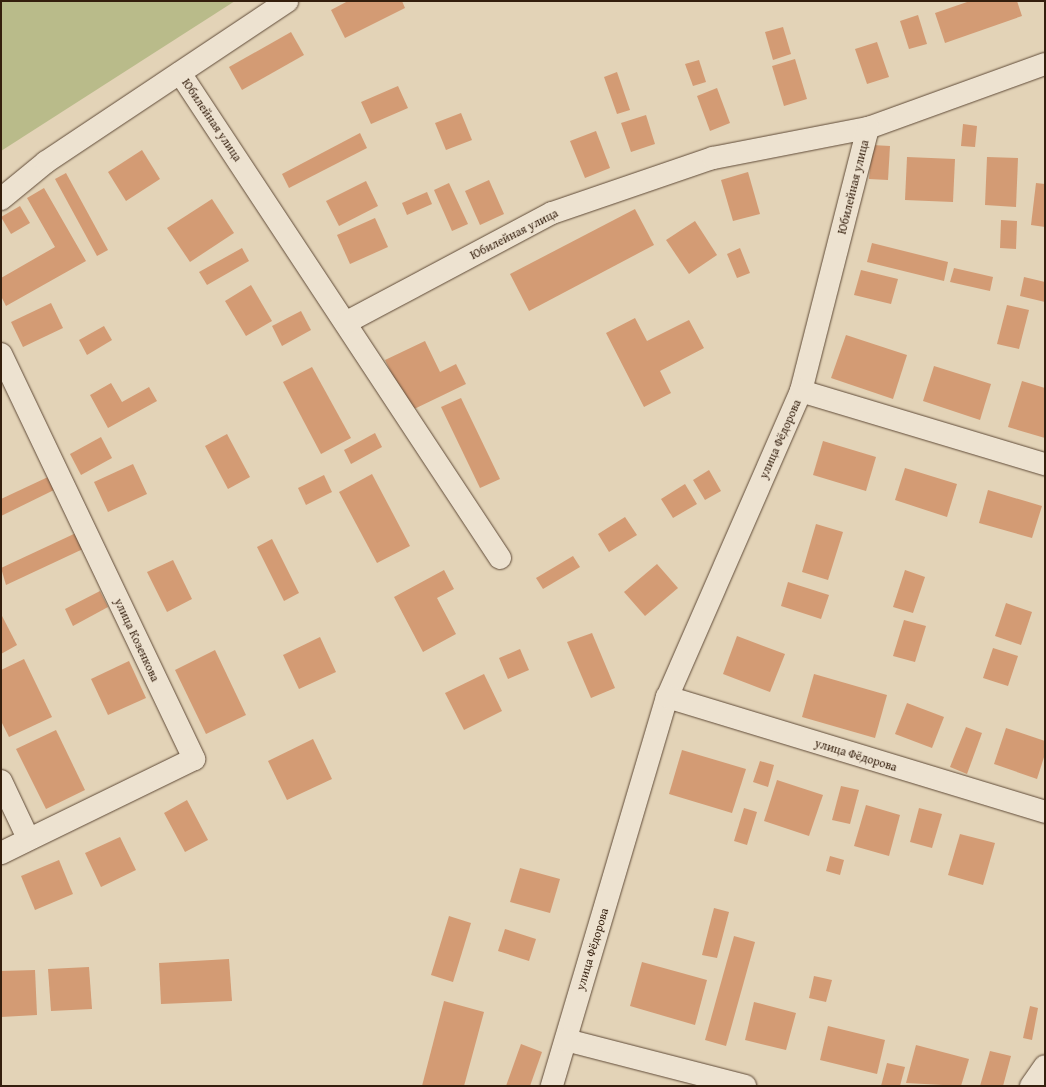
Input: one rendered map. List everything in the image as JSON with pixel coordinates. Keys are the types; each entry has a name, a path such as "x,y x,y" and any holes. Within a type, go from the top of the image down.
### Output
{"street":[{"name":"Юбилейная улица","path":"287,1 180,73 347,322 552,213 712,158 868,128 802,391"},
{"path":"868,128 1045,64"},
{"path":"1,199 46,162 180,73"},
{"path":"347,322 500,558"},
{"name":"улица Козенкова","path":"1,354 194,759 28,838 1,853"},
{"name":"улица Фёдорова","path":"552,1086 667,697 802,391 1045,464"},
{"name":"улица Фёдорова","path":"667,697 1045,812"},
{"path":"1,781 28,838"},
{"path":"566,1040 745,1086"},
{"path":"1031,1086 1045,1066"}],"green space":[{"path":"1,1 235,1 1,151"}],"building":[{"path":"348,1 402,1 405,8 345,38 331,10"},
{"path":"970,1 1017,1 1022,16 945,43 935,13"},
{"path":"918,15 927,44 909,49 900,21"},
{"path":"783,27 791,54 773,60 765,32"},
{"path":"291,32 304,55 242,90 229,67"},
{"path":"877,42 889,77 867,84 855,49"},
{"path":"795,59 807,99 784,106 772,66"},
{"path":"699,60 706,82 693,86 685,64"},
{"path":"617,72 630,110 617,114 604,77"},
{"path":"398,86 408,108 371,124 361,102"},
{"path":"717,88 730,123 710,131 697,96"},
{"path":"461,113 472,140 446,150 435,123"},
{"path":"646,115 655,144 631,152 621,123"},
{"path":"963,124 977,126 975,147 961,146"},
{"path":"596,131 610,168 585,178 570,141"},
{"path":"360,133 367,148 289,188 282,174"},
{"path":"872,145 890,146 888,180 869,179"},
{"path":"142,150 160,179 126,201 108,172"},
{"path":"907,157 955,159 953,202 905,200"},
{"path":"987,157 1018,158 1016,207 985,205"},
{"path":"748,172 760,214 733,221 721,180"},
{"path":"66,173 108,250 97,256 55,179"},
{"path":"489,180 504,214 480,225 465,191"},
{"path":"366,181 378,206 339,226 326,201"},
{"path":"449,183 468,224 452,231 434,190"},
{"path":"1036,183 1045,184 1045,227 1031,225"},
{"path":"44,188 86,261 6,306 1,296 1,278 55,247 27,198"},
{"path":"427,192 432,204 407,215 402,203"},
{"path":"212,199 234,233 190,262 167,228"},
{"path":"20,206 30,223 11,234 1,217"},
{"path":"635,209 654,245 529,311 510,274"},
{"path":"375,218 388,247 350,264 337,235"},
{"path":"1001,220 1017,221 1016,249 1000,248"},
{"path":"695,221 717,255 689,274 666,240"},
{"path":"872,243 948,262 944,281 867,262"},
{"path":"242,248 249,261 207,285 199,272"},
{"path":"740,248 750,273 737,278 727,254"},
{"path":"954,268 993,277 990,291 950,282"},
{"path":"861,270 898,279 891,304 854,295"},
{"path":"1024,277 1045,282 1045,302 1020,296"},
{"path":"251,285 272,321 246,336 225,301"},
{"path":"51,303 63,328 23,347 11,322"},
{"path":"1007,305 1029,310 1019,349 997,344"},
{"path":"301,311 311,330 282,346 272,326"},
{"path":"635,318 647,341 689,320 704,348 660,371 671,393 644,407 606,333"},
{"path":"104,326 112,340 87,355 79,340"},
{"path":"846,335 907,355 893,399 831,378"},
{"path":"425,341 440,372 456,364 466,384 410,411 385,360"},
{"path":"934,366 991,384 980,420 923,401"},
{"path":"312,367 351,438 321,454 283,382"},
{"path":"1022,381 1045,388 1045,438 1008,427"},
{"path":"111,383 122,402 149,387 157,401 108,428 90,395"},
{"path":"461,398 500,479 480,488 441,407"},
{"path":"375,433 382,447 351,464 344,450"},
{"path":"227,434 250,477 228,489 205,446"},
{"path":"101,437 112,458 81,475 70,454"},
{"path":"823,441 876,457 866,491 813,475"},
{"path":"133,464 147,494 108,512 94,482"},
{"path":"905,468 957,484 947,517 895,500"},
{"path":"709,470 721,491 705,500 693,480"},
{"path":"372,474 410,546 377,563 339,492"},
{"path":"324,475 332,492 306,505 298,488"},
{"path":"48,477 54,490 1,516 1,499"},
{"path":"685,484 697,504 673,518 661,499"},
{"path":"988,490 1042,506 1032,538 979,523"},
{"path":"625,517 637,535 609,552 598,534"},
{"path":"816,524 843,532 828,580 802,572"},
{"path":"76,533 83,549 6,585 1,568"},
{"path":"272,539 299,593 284,601 257,547"},
{"path":"573,556 580,567 543,589 536,578"},
{"path":"173,560 192,599 167,612 147,572"},
{"path":"657,564 678,588 645,616 624,592"},
{"path":"444,570 454,589 437,598 456,634 423,652 394,597"},
{"path":"905,570 925,577 913,613 893,607"},
{"path":"788,582 829,595 821,619 781,606"},
{"path":"100,591 108,607 73,626 65,609"},
{"path":"1006,603 1032,612 1021,645 995,636"},
{"path":"1,614 17,645 1,654"},
{"path":"904,620 926,626 915,662 893,656"},
{"path":"592,633 615,688 591,698 567,642"},
{"path":"737,636 785,654 770,692 723,674"},
{"path":"320,637 336,672 299,689 283,655"},
{"path":"993,648 1018,656 1008,686 983,678"},
{"path":"520,649 529,670 508,679 499,658"},
{"path":"215,650 246,715 206,734 175,670"},
{"path":"24,659 52,717 9,737 1,721 1,670"},
{"path":"129,661 146,698 108,715 91,679"},
{"path":"484,674 502,711 464,730 445,693"},
{"path":"814,674 887,695 875,738 802,717"},
{"path":"907,703 944,717 932,748 895,734"},
{"path":"966,727 982,733 967,774 950,767"},
{"path":"1006,728 1045,741 1045,754 1037,779 994,764"},
{"path":"56,730 85,790 46,809 16,749"},
{"path":"313,739 332,779 287,800 268,761"},
{"path":"682,750 746,769 732,813 669,794"},
{"path":"760,761 774,765 768,787 753,782"},
{"path":"777,780 823,795 809,836 764,821"},
{"path":"841,786 859,790 850,824 832,820"},
{"path":"187,800 208,840 185,852 164,813"},
{"path":"866,805 900,815 889,856 854,846"},
{"path":"744,808 757,812 747,845 734,841"},
{"path":"919,808 942,814 932,848 910,842"},
{"path":"960,834 995,843 983,885 948,875"},
{"path":"120,837 136,870 101,887 85,853"},
{"path":"830,856 844,860 840,875 826,871"},
{"path":"59,860 73,894 35,910 21,876"},
{"path":"520,868 560,879 550,913 510,902"},
{"path":"714,908 729,912 717,958 702,955"},
{"path":"449,916 471,923 453,982 431,975"},
{"path":"505,929 536,939 529,961 498,951"},
{"path":"734,936 755,942 726,1046 705,1040"},
{"path":"229,959 232,1001 161,1004 159,963"},
{"path":"642,962 707,980 695,1025 630,1006"},
{"path":"89,967 92,1009 51,1011 48,969"},
{"path":"35,970 37,1015 1,1017 1,971"},
{"path":"814,976 832,980 826,1002 809,998"},
{"path":"444,1001 484,1012 464,1086 422,1086"},
{"path":"754,1002 796,1013 786,1050 745,1040"},
{"path":"1030,1006 1038,1008 1032,1040 1023,1038"},
{"path":"828,1026 885,1040 877,1074 820,1060"},
{"path":"521,1044 542,1052 530,1086 506,1086"},
{"path":"916,1045 969,1059 961,1086 906,1083"},
{"path":"990,1051 1011,1056 1003,1086 980,1086"},
{"path":"887,1063 905,1067 900,1086 881,1086"}]}
